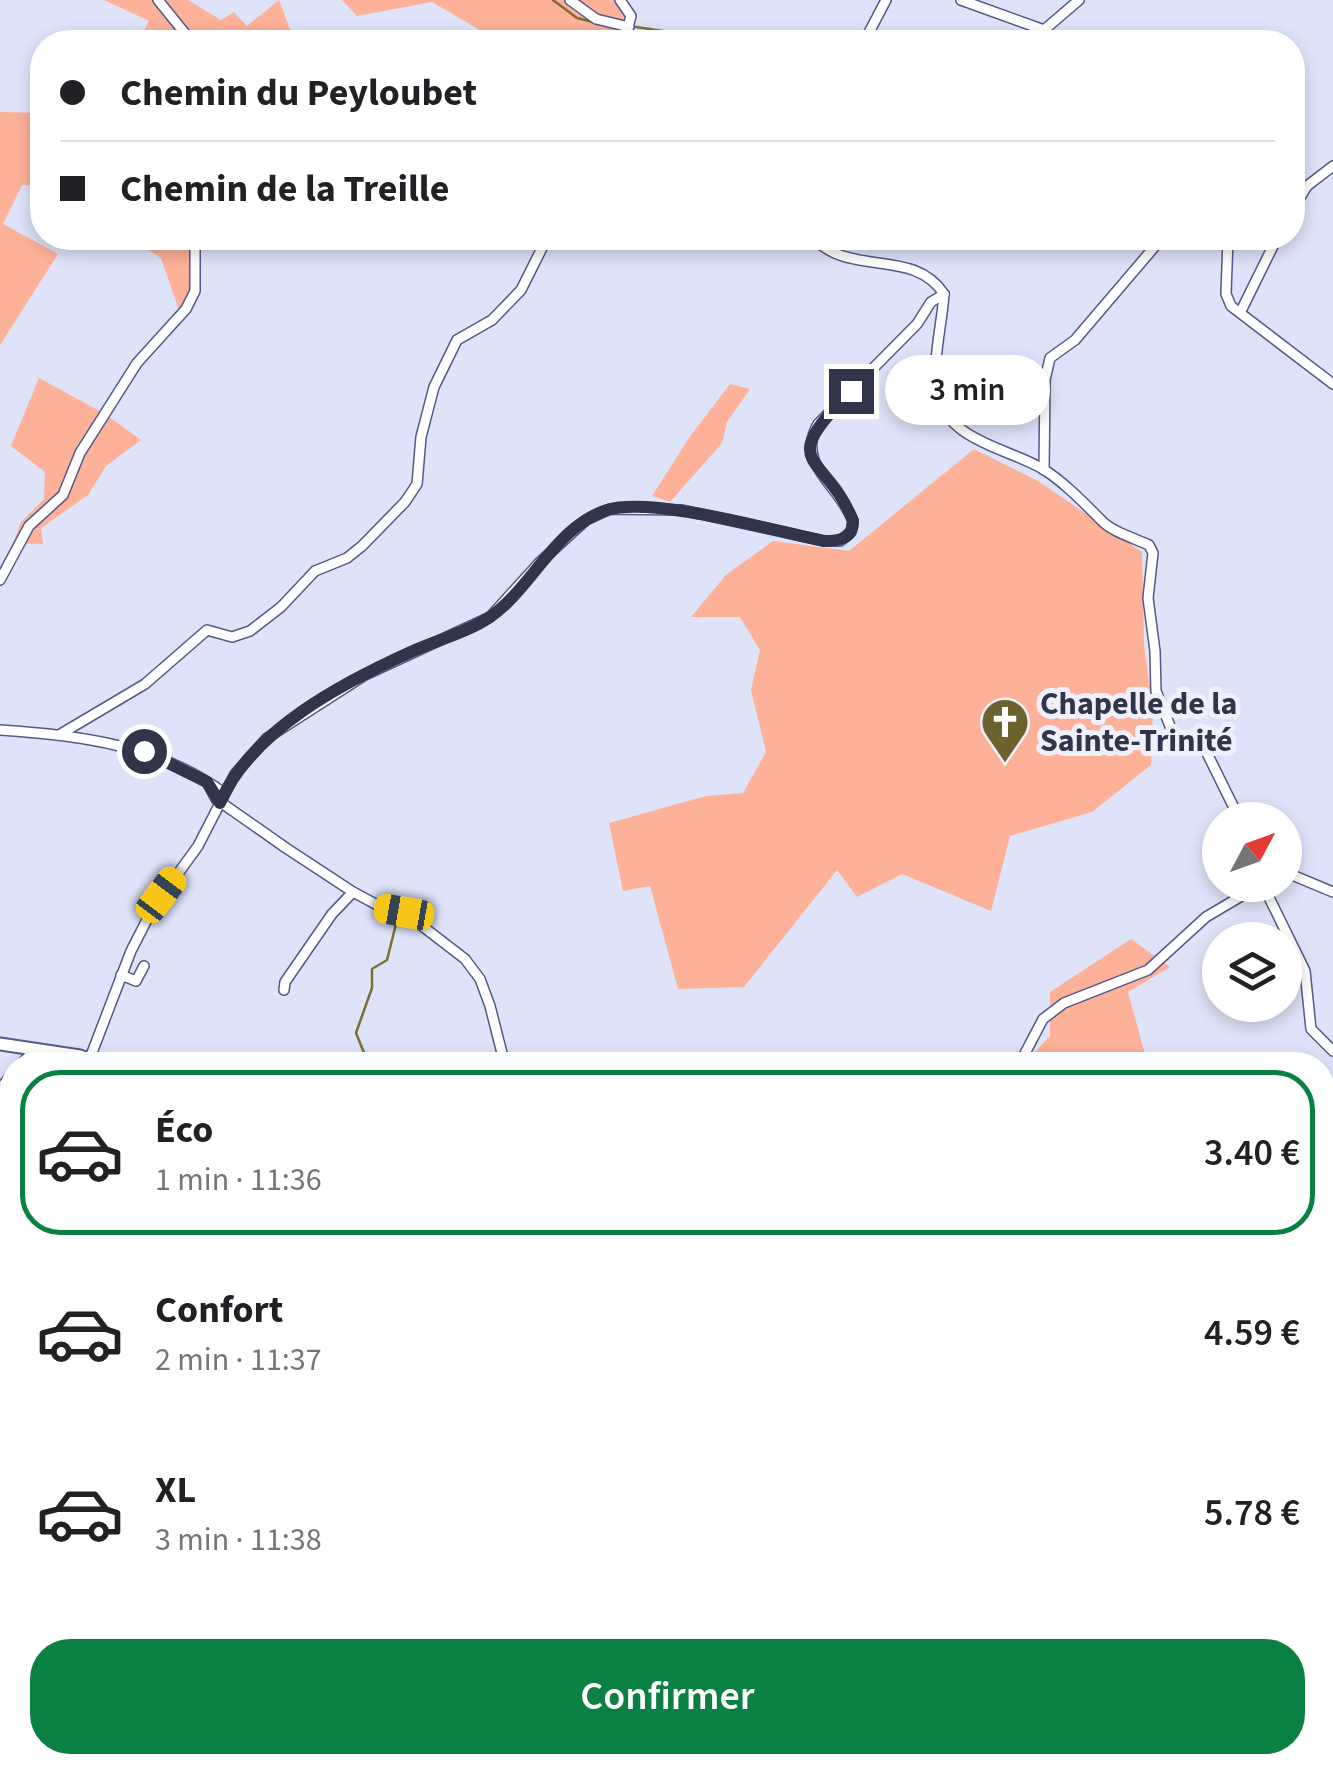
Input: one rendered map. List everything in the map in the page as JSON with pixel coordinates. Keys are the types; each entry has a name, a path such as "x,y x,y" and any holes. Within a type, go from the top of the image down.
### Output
{"street":[{"path":"158,0 182,30"},
{"path":"570,0 596,19 629,27"},
{"path":"620,0 631,16 628,30"},
{"path":"870,30 886,0"},
{"path":"961,0 1044,30 1080,0"},
{"path":"1305,189 1333,166"},
{"path":"0,580 29,526 62,495 80,453 137,363 186,308 195,292 195,250"},
{"path":"59,736 155,677 207,630 232,637 250,631 280,608 315,571 347,558 377,532 417,484 429,402 457,340 492,320 521,290 541,250"},
{"path":"830,250 882,260 925,275 944,294"},
{"path":"1044,470 1045,380 1050,358 1075,340 1152,250"},
{"path":"1228,250 1226,294 1231,306 1333,384"},
{"path":"1241,310 1271,250"},
{"path":"944,294 938,396 957,424 972,436 1044,470 1109,526 1149,545 1153,554 1148,598 1156,691 1176,741 1200,739 1231,802"},
{"path":"92,1052 121,975 153,908 198,846 235,774 267,738 306,711 410,652 490,617 538,563 586,520 604,511 682,510 824,541 843,539 853,521 813,461 812,436 818,424 917,324 931,302 944,294"},
{"path":"0,730 138,748 210,783 222,798 353,892 383,908 404,912 465,959 480,979 502,1052"},
{"path":"210,783 235,774"},
{"path":"1302,879 1333,892"},
{"path":"284,990 285,982 332,914 353,892"},
{"path":"1026,1052 1043,1019 1064,1002 1148,970 1206,917 1232,902"},
{"path":"1270,902 1305,971 1311,1029 1333,1051"},
{"path":"121,975 136,981 144,966"},
{"path":"0,1044 52,1052"}],"shaded area":[{"path":"104,0 188,0 221,20 234,12 247,26 279,0 290,30 145,30 149,21"},
{"path":"342,0 616,0 624,18 618,30 480,30 432,2 357,16"},
{"path":"0,112 30,113 30,185 22,185 3,224 30,239 30,250 58,254 0,345"},
{"path":"149,250 191,250 190,296 180,313 161,258"},
{"path":"39,378 105,414 141,440 106,466 88,495 41,528 43,544 13,543 21,522 44,499 45,472 11,446"},
{"path":"730,384 750,389 727,422 722,443 670,502 652,496 689,438"},
{"path":"974,449 1038,481 1142,552 1144,646 1153,708 1151,765 1092,812 1010,836 991,911 902,874 857,897 837,870 744,987 678,989 650,886 623,891 609,823 706,796 743,793 766,752 751,690 760,650 740,617 691,617 726,575 773,541 849,551"},
{"path":"1131,939 1170,967 1128,992 1144,1052 1035,1052 1050,1036 1050,992"}],"waterway":[{"path":"553,0 577,18 621,29"},
{"path":"636,27 656,30"},
{"path":"364,1052 356,1033 372,988 372,969 387,960 396,924"}],"place":[{"name":"Chapelle de la Sainte-Trinité","path":"1005,764"}],"route":[{"path":"144,751 207,782 220,803 244,761 267,738 365,676 490,617 538,563 586,520 610,509 682,510 824,541 840,541 850,532 853,521 818,469 810,454 810,444 818,424 851,391"}]}
